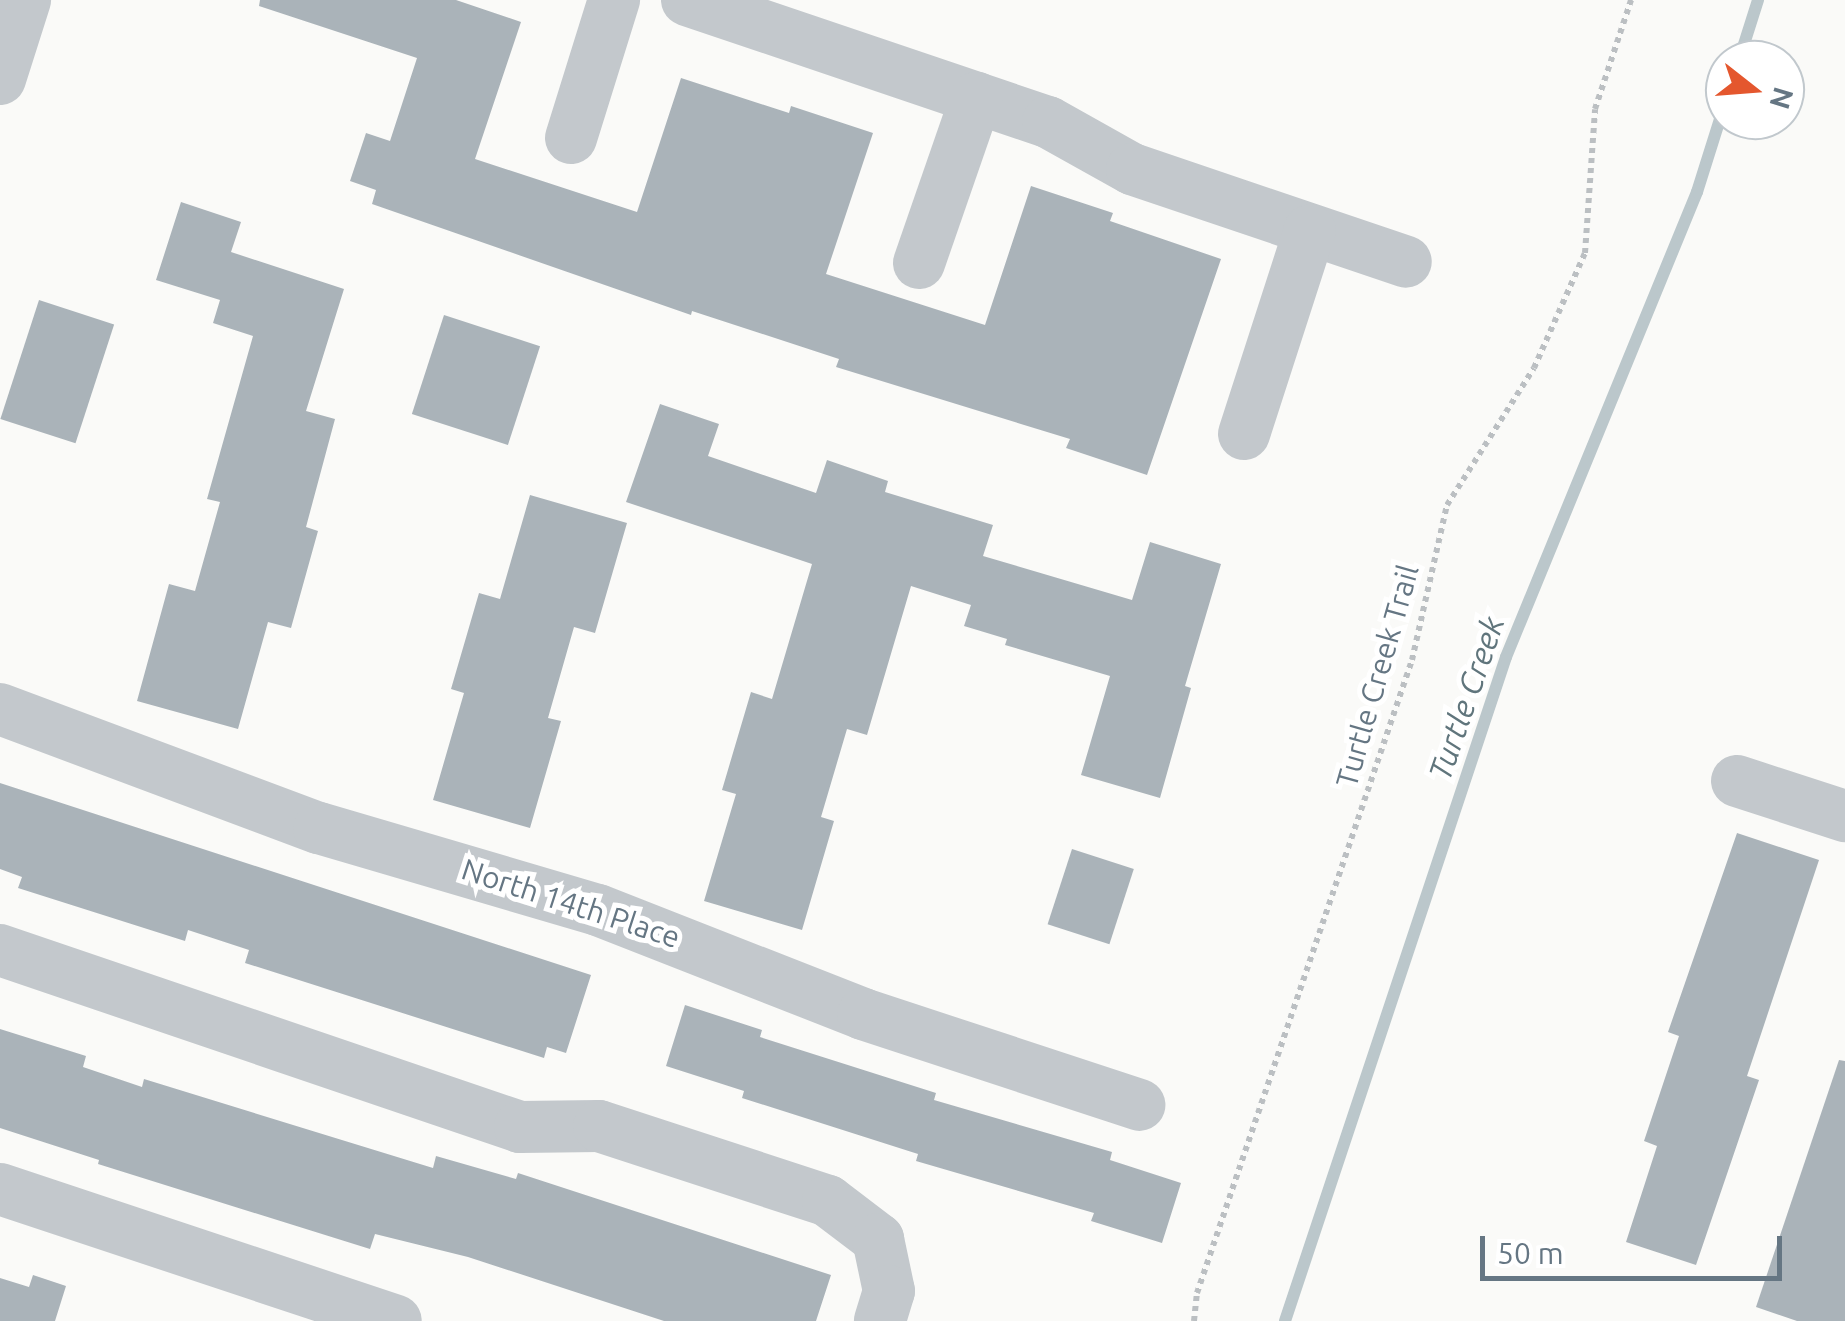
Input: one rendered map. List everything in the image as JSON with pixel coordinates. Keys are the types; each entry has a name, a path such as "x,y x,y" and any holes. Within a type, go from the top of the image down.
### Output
{"street":[{"path":"0,79 25,0"},
{"path":"571,138 614,0"},
{"path":"687,0 1048,122 1132,168 1406,262"},
{"path":"920,262 976,98"},
{"path":"1244,434 1310,230"},
{"name":"North 14th Place","path":"0,710 319,828 598,910 863,1014 1140,1104"},
{"path":"1737,781 1845,816"},
{"path":"0,950 520,1127 599,1126 828,1201 878,1239 889,1291 880,1321"},
{"path":"0,1189 396,1321"}],"path":[{"name":"Turtle Creek Trail","path":"1194,1321 1197,1292 1412,660 1447,505 1534,368 1585,253 1595,110 1630,0"}],"building":[{"path":"260,0 456,0 521,22 475,159 637,212 681,78 789,113 791,106 873,133 826,274 985,325 1031,186 1113,213 1110,221 1221,259 1147,475 1066,448 1070,439 836,367 839,359 692,311 691,315 372,204 376,190 350,181 366,133 390,141 417,58 259,6"},
{"path":"181,202 241,222 231,252 344,289 306,411 335,419 306,527 318,531 291,628 268,622 238,729 137,701 169,584 195,591 220,502 207,499 253,336 213,323 220,300 156,280"},
{"path":"39,300 114,324 76,443 0,419"},
{"path":"444,315 540,346 508,445 412,414"},
{"path":"660,404 719,424 708,456 816,493 827,460 888,481 885,492 993,525 983,556 1132,600 1150,542 1221,564 1185,686 1191,688 1160,798 1081,775 1110,676 1005,645 1007,639 964,626 971,605 911,586 867,735 847,729 821,817 834,821 802,930 704,901 736,794 722,790 751,692 772,699 812,564 626,502"},
{"path":"530,495 627,523 595,633 574,627 548,718 561,721 530,828 433,800 464,693 451,689 479,593 500,599"},
{"path":"0,783 591,975 566,1053 547,1047 544,1058 245,963 249,950 188,930 185,941 18,888 22,877 0,869"},
{"path":"1737,833 1819,860 1747,1076 1759,1080 1696,1265 1626,1242 1657,1146 1644,1141 1679,1036 1668,1032"},
{"path":"1072,849 1134,869 1109,944 1048,924"},
{"path":"685,1005 762,1030 760,1037 936,1093 934,1100 1112,1152 1110,1160 1181,1183 1162,1243 1091,1221 1094,1213 916,1161 918,1154 742,1098 744,1091 666,1066"},
{"path":"0,1029 86,1056 83,1067 142,1087 144,1079 433,1168 436,1156 516,1179 518,1173 831,1275 816,1321 664,1321 468,1257 375,1234 370,1249 98,1164 99,1160 0,1128"},
{"path":"1839,1060 1845,1061 1845,1321 1797,1321 1756,1307"},
{"path":"33,1275 66,1286 55,1321 0,1321 0,1278 29,1287"}],"waterway":[{"name":"Turtle Creek","path":"1745,40 1758,0"},
{"name":"Turtle Creek","path":"1285,1321 1506,657 1697,192 1713,140"}]}
